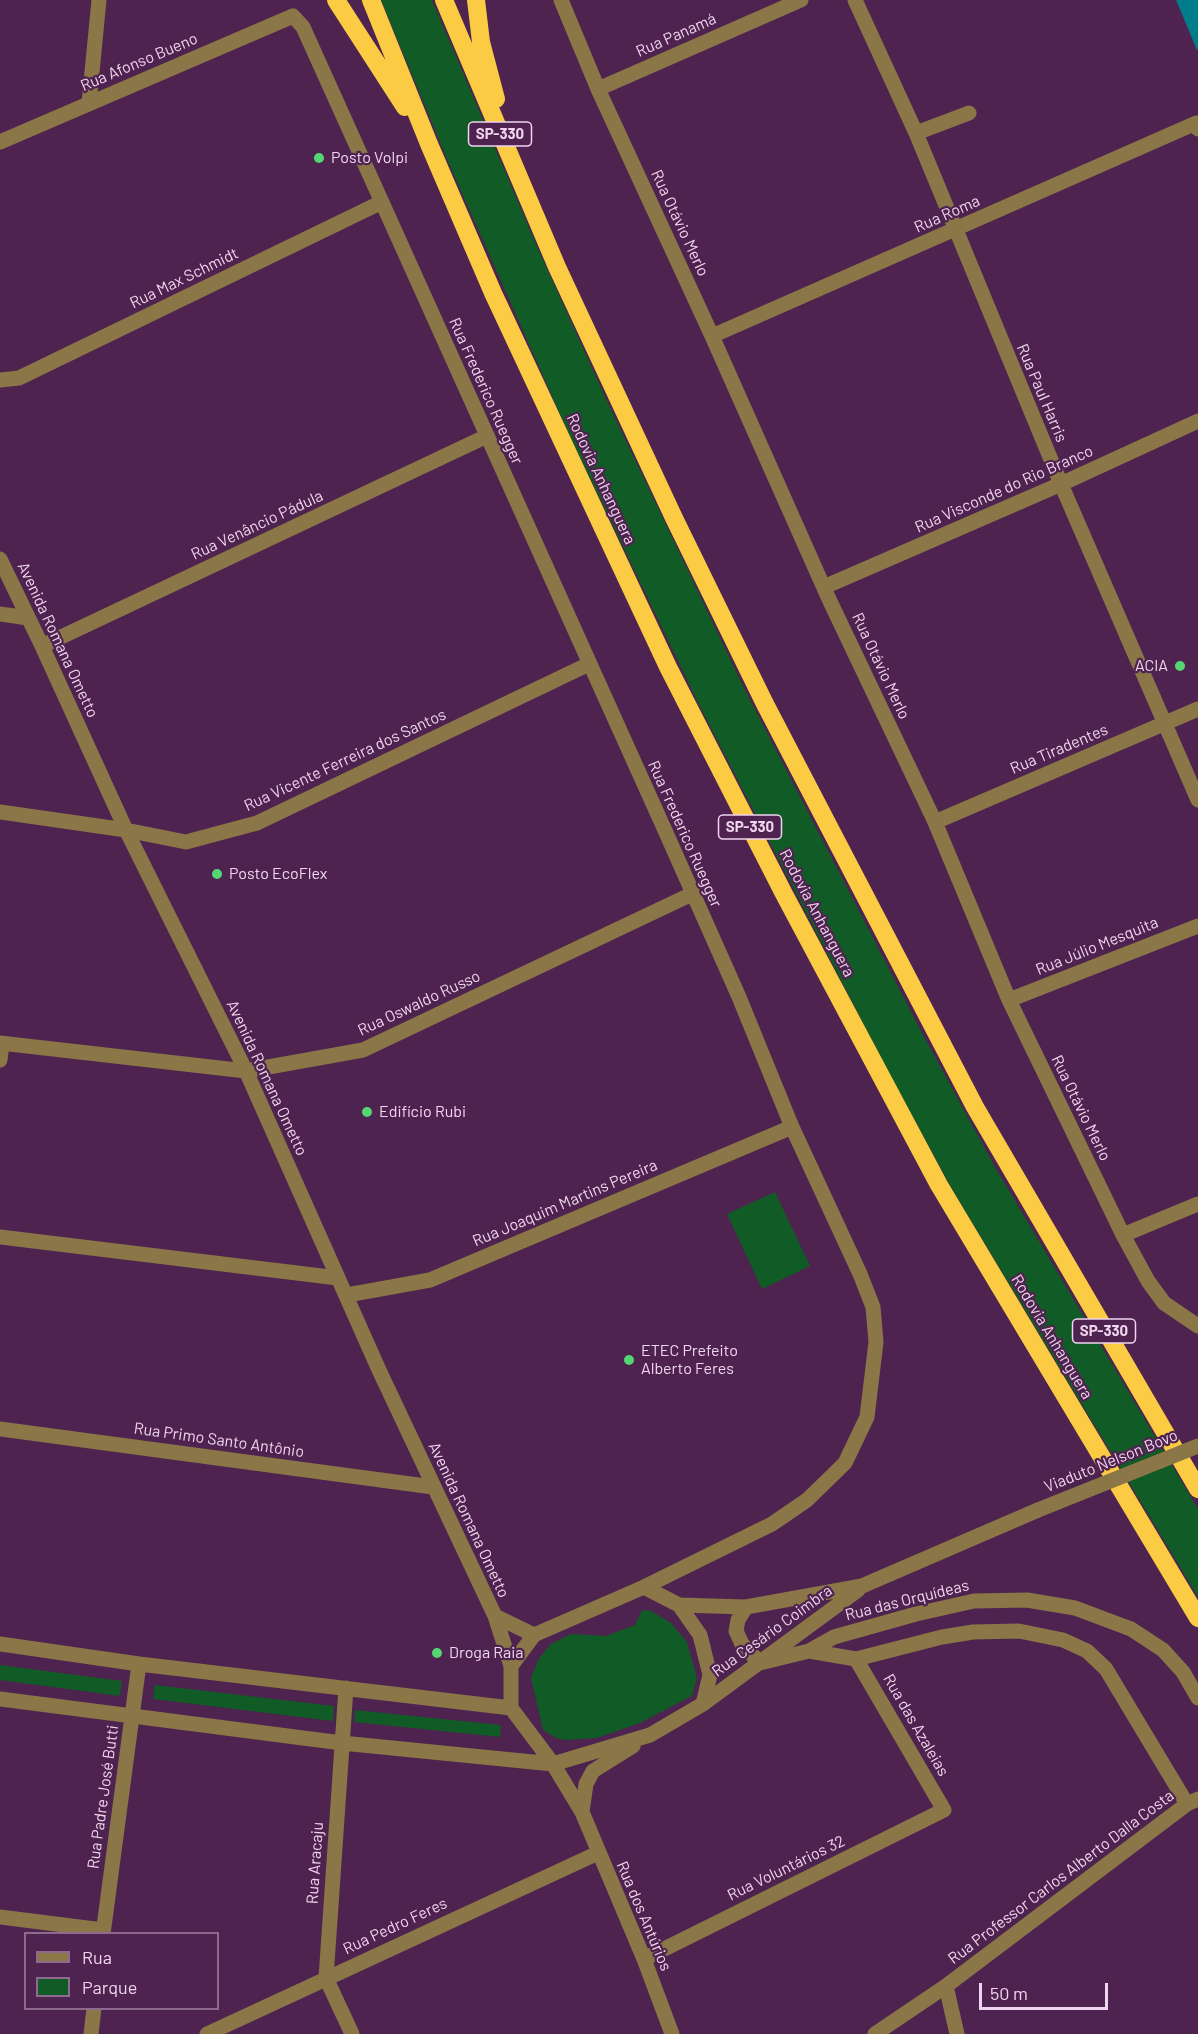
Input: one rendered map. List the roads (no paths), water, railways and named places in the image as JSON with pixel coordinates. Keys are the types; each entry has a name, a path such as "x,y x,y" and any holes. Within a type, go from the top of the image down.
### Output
{"highway":[{"path":"336,0 429,144"},
{"name":"Rodovia Anhanguera","path":"371,0 429,144 493,293 668,668 939,1185 1198,1618"},
{"name":"SP-330","path":"444,0 557,267 674,518 760,693 943,1049 1018,1183 1198,1490"},
{"path":"476,0 481,42 499,109 557,267"}],"street":[{"path":"89,103 99,0"},
{"name":"Rua Otávio Merlo","path":"561,0 598,89 824,587 935,822 1009,1000 1123,1235 1148,1281 1164,1303 1198,1326"},
{"name":"Rua Panamá","path":"598,89 801,0"},
{"name":"Rua Paul Harris","path":"855,0 916,133 1061,484 1198,800"},
{"name":"Rua Afonso Bueno","path":"0,142 293,16"},
{"name":"Rua Frederico Ruegger","path":"293,16 303,27 663,826 739,997 792,1127 873,1307 876,1342 867,1417 845,1463 807,1500 772,1524 644,1587"},
{"path":"916,133 969,113"},
{"name":"Rua Roma","path":"712,336 1197,126"},
{"name":"Rua Max Schmidt","path":"0,380 19,378 382,202"},
{"name":"Rua Visconde do Rio Branco","path":"824,587 1061,484 1198,421"},
{"name":"Rua Venâncio Pádula","path":"42,646 487,436"},
{"name":"Avenida Romana Ometto","path":"0,559 126,830 246,1071 379,1370 495,1616 510,1666"},
{"path":"0,614 28,618"},
{"name":"Rua Vicente Ferreira dos Santos","path":"0,812 126,830 186,842 257,823 589,664"},
{"name":"Rua Tiradentes","path":"935,822 1198,709"},
{"name":"Rua Oswaldo Russo","path":"1,1043 246,1071 363,1050 692,894"},
{"name":"Rua Júlio Mesquita","path":"1009,1000 1198,926"},
{"path":"0,1060 1,1043"},
{"name":"Rua Joaquim Martins Pereira","path":"347,1294 430,1280 792,1127"},
{"path":"1123,1235 1198,1204"},
{"path":"0,1237 338,1278"},
{"name":"Rua Primo Santo Antônio","path":"0,1429 433,1487"},
{"name":"Viaduto Nelson Bovo","path":"862,1587 1038,1510 1198,1446"},
{"path":"553,1764 511,1708 510,1666 534,1635 644,1587 679,1605 746,1607 862,1587"},
{"name":"Rua Cesário Coimbra","path":"703,1704 862,1587"},
{"name":"Rua das Orquídeas","path":"760,1663 809,1651 834,1637 916,1614 974,1601 1027,1600 1075,1608 1131,1629 1163,1650 1183,1672 1198,1698"},
{"path":"582,1812 586,1784 593,1771 703,1704 710,1675 700,1635 679,1605"},
{"path":"746,1607 738,1620 736,1631 742,1644 760,1663"},
{"name":"Avenida Romana Ometto","path":"495,1616 534,1635"},
{"name":"Rua das Orquídeas","path":"809,1651 856,1659 942,1636 973,1632 1019,1631 1063,1640 1087,1652 1106,1669 1193,1802"},
{"path":"0,1644 139,1664 511,1708"},
{"name":"Rua das Azaleias","path":"856,1659 944,1810"},
{"name":"Rua Padre José Butti","path":"103,1932 139,1664"},
{"name":"Rua Aracaju","path":"346,1689 326,1978 352,2034"},
{"path":"0,1699 342,1743 553,1764 650,1735"},
{"name":"Rua dos Antúrios","path":"553,1764 582,1812 644,1959 672,2034"},
{"name":"Rua Professor Carlos Alberto Dalla Costa","path":"875,2034 946,1986 1193,1802"},
{"name":"Rua Voluntários 32","path":"644,1959 944,1810"},
{"name":"Rua Pedro Feres","path":"207,2034 598,1853"},
{"path":"0,1917 103,1932"},
{"name":"Rua Professor Carlos Alberto Dalla Costa","path":"946,1986 957,2034"},
{"path":"91,2034 94,2010"}],"place":[{"name":"Posto Volpi","path":"319,158"},
{"name":"ACIA","path":"1180,666"},
{"name":"Posto EcoFlex","path":"217,874"},
{"name":"Edifício Rubi","path":"367,1112"},
{"name":"ETEC Prefeito Alberto Feres","path":"629,1360"},
{"name":"Droga Raia","path":"437,1653"}]}
